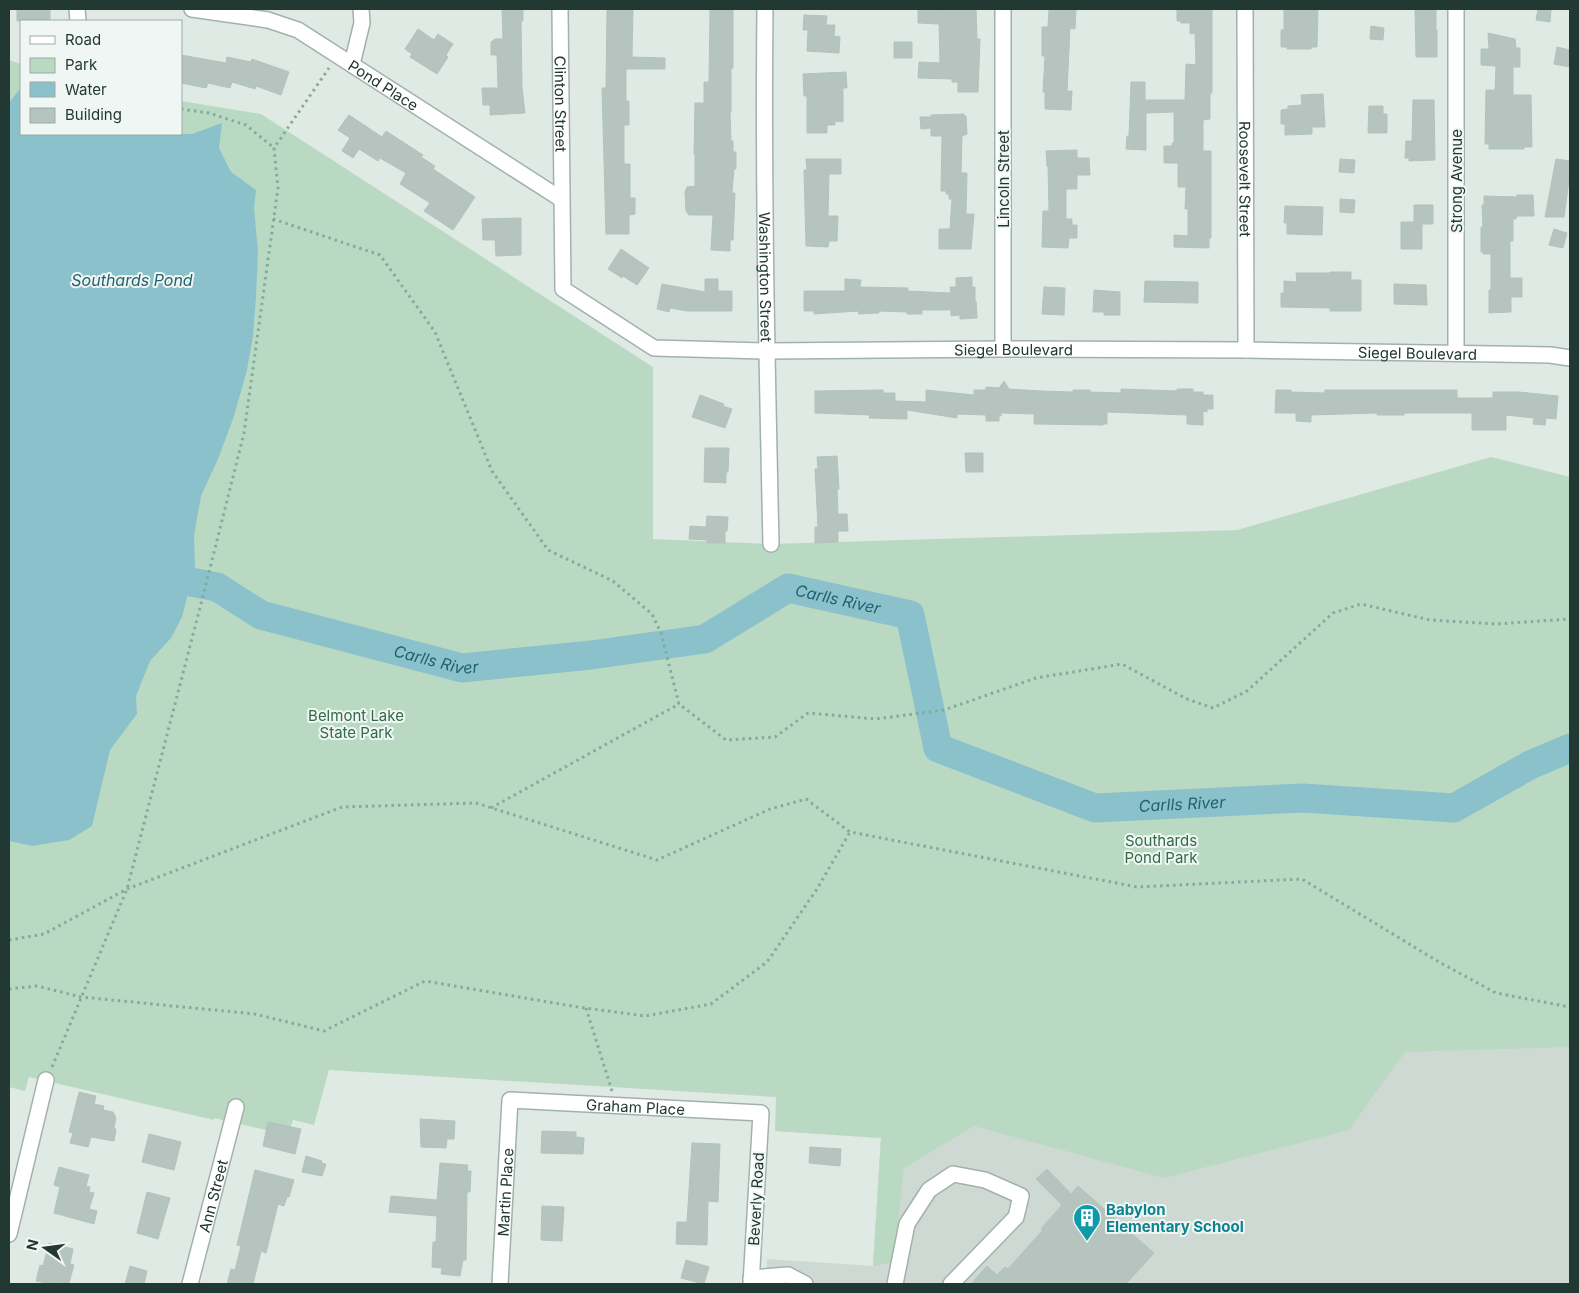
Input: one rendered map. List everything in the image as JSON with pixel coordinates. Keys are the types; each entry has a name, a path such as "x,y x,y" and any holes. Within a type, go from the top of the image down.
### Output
{"street":[{"name":"Pond Place","path":"192,9 268,20 298,30 561,199"},
{"path":"352,64 362,24 361,9"},
{"name":"Clinton Street","path":"560,9 561,199"},
{"name":"Washington Street","path":"765,9 764,116 771,544"},
{"name":"Lincoln Street","path":"1003,9 1003,349"},
{"name":"Roosevelt Street","path":"1244,9 1246,350"},
{"name":"Strong Avenue","path":"1456,9 1456,353"},
{"name":"Siegel Boulevard","path":"561,199 564,289 654,348 767,351 1003,349 1246,350 1550,355 1570,358"},
{"path":"9,1234 46,1080"},
{"name":"Graham Place","path":"510,1100 761,1113"},
{"name":"Martin Place","path":"500,1284 510,1100"},
{"name":"Ann Street","path":"190,1284 236,1107"},
{"name":"Beverly Road","path":"751,1281 761,1113"},
{"path":"895,1284 907,1224 930,1190 953,1174 985,1180 1022,1196 1016,1217 951,1284"},
{"path":"751,1281 788,1276 805,1284"}],"path":[{"path":"46,1080 127,889 244,434 278,188 274,148 338,55"},
{"path":"182,109 209,113 246,125 274,148"},
{"path":"273,220 380,255 435,332 492,471 548,550 613,581 652,614 661,634 679,704 726,740 775,737 808,712 876,718 944,710 1036,678 1122,664 1187,698 1213,708 1247,691 1333,613 1361,604 1430,620 1496,624 1570,619"},
{"path":"492,808 679,704"},
{"path":"9,940 44,934 127,889 342,808 476,803 657,860 770,809 806,799 850,832 1137,887 1302,878 1439,962 1496,993 1570,1007"},
{"path":"9,988 37,986 81,997 256,1014 324,1031 425,981 645,1016 711,1004 767,962 817,889 850,832"},
{"path":"586,1008 617,1106"}],"shaded area":[{"path":"785,954 1570,1024 1570,1284 766,1284 767,1259 873,1266 881,1138 775,1131"}],"green space":[{"name":"Southards Pond Park","path":"9,60 20,64 20,135 182,135 182,101 261,114 653,367 653,539 771,544 1237,530 1491,457 1570,477 1570,1047 1405,1052 1349,1130 1164,1178 974,1126 904,1168 894,1262 873,1266 881,1138 775,1131 776,1097 329,1070 314,1125 293,1120 288,1135 214,1118 214,1120 29,1077 25,1091 9,1087"}],"water":[{"name":"Southards Pond","path":"20,90 20,135 182,135 192,134 222,123 219,148 231,172 256,190 254,208 258,252 253,336 247,370 233,419 201,496 194,536 195,566 182,617 171,638 150,661 136,696 137,714 110,750 92,826 69,840 32,846 9,841 9,103"}],"building":[{"path":"17,9 50,9 50,20 17,21"},
{"path":"502,9 523,9 523,21 521,21 522,87 525,113 490,115 490,105 483,105 482,88 498,88 497,55 491,55 491,42 495,39 503,39"},
{"path":"607,9 633,9 632,57 665,58 665,69 626,69 626,101 629,101 629,125 624,125 624,164 630,164 630,198 635,198 635,214 629,215 629,234 606,234 602,88 606,88"},
{"path":"918,9 976,9 977,39 980,39 978,92 958,92 958,82 952,82 952,79 918,78 919,62 940,63 939,24 918,23"},
{"path":"1049,9 1076,9 1075,29 1070,28 1067,91 1072,91 1071,110 1045,109 1045,92 1043,92 1045,56 1042,56 1042,27 1048,27"},
{"path":"1177,9 1212,9 1212,93 1210,93 1210,119 1203,120 1203,151 1211,151 1211,238 1209,238 1209,248 1174,247 1174,235 1188,236 1188,209 1185,209 1186,187 1178,187 1178,163 1164,163 1164,146 1172,146 1172,143 1174,143 1174,112 1146,113 1146,150 1126,149 1127,136 1129,136 1131,82 1145,82 1145,100 1185,100 1186,64 1196,65 1195,33 1190,34 1190,23 1177,21"},
{"path":"1284,9 1318,9 1317,47 1312,47 1311,49 1287,49 1287,47 1281,47 1281,30 1284,30"},
{"path":"1415,9 1436,9 1437,57 1416,57"},
{"path":"1538,9 1551,10 1550,22 1536,20"},
{"path":"710,10 733,10 733,68 731,69 730,113 731,141 733,141 733,152 736,152 736,169 734,169 732,193 735,193 733,240 730,240 730,251 711,250 713,215 689,215 686,211 685,192 687,187 695,186 695,103 704,103 704,82 709,82"},
{"path":"804,15 827,16 826,25 835,25 834,36 840,37 839,53 807,51 808,30 803,30"},
{"path":"1371,26 1384,28 1383,40 1370,39"},
{"path":"418,29 434,40 438,34 453,44 446,55 448,57 437,74 410,57 412,54 405,49"},
{"path":"1488,33 1515,39 1516,48 1520,48 1520,67 1513,67 1513,95 1531,95 1532,147 1524,147 1524,149 1489,149 1489,144 1485,144 1486,90 1495,90 1496,66 1481,65 1481,49 1489,49"},
{"path":"894,42 912,42 912,58 894,58"},
{"path":"1557,47 1570,50 1570,67 1554,64"},
{"path":"182,55 226,63 227,57 251,62 252,59 289,72 281,95 256,86 255,89 232,82 230,88 208,83 206,88 182,83"},
{"path":"846,72 847,88 843,88 843,122 835,121 835,125 827,125 827,133 807,133 807,96 804,96 803,74"},
{"path":"1323,94 1325,127 1312,127 1312,134 1285,135 1285,124 1281,124 1281,110 1288,109 1288,106 1302,105 1301,95"},
{"path":"1413,100 1434,100 1435,160 1409,161 1409,158 1405,158 1406,141 1412,141"},
{"path":"1369,106 1383,106 1383,114 1387,114 1387,133 1368,132"},
{"path":"964,114 966,116 967,134 962,136 961,173 967,173 966,214 974,214 971,249 939,249 939,229 950,229 952,199 949,199 949,194 946,194 946,191 941,191 942,136 931,136 931,128 921,129 920,117"},
{"path":"349,115 382,137 386,131 423,155 421,157 435,166 433,169 475,197 453,230 424,211 430,203 400,184 406,173 380,158 378,161 359,149 353,158 342,151 350,138 338,130"},
{"path":"1077,150 1077,158 1089,158 1090,175 1077,175 1077,189 1066,189 1066,219 1072,219 1072,225 1077,225 1077,238 1069,238 1068,248 1042,247 1043,211 1049,211 1046,151"},
{"path":"806,159 841,159 841,174 829,174 828,216 838,216 837,241 829,241 828,247 806,246 804,170 807,170"},
{"path":"1340,159 1355,160 1354,173 1339,172"},
{"path":"1556,159 1570,161 1564,217 1545,217"},
{"path":"1517,195 1533,195 1534,216 1517,216 1516,219 1513,219 1513,241 1510,241 1510,278 1522,278 1522,297 1511,297 1511,312 1489,313 1491,254 1483,254 1481,252 1482,205 1484,205 1484,196 1517,197"},
{"path":"1340,199 1355,200 1354,213 1340,212"},
{"path":"1414,205 1433,205 1433,224 1422,224 1422,249 1401,249 1401,222 1414,222"},
{"path":"1285,206 1323,207 1322,235 1287,234 1287,223 1284,223"},
{"path":"521,218 521,255 496,256 495,240 483,240 482,219"},
{"path":"1554,229 1567,233 1563,248 1549,245"},
{"path":"621,249 649,268 637,285 608,269"},
{"path":"1351,272 1351,280 1361,280 1361,311 1330,311 1330,308 1281,307 1281,293 1284,293 1284,281 1297,282 1296,273"},
{"path":"972,277 972,287 975,287 977,318 960,319 960,315 951,316 951,310 922,310 922,314 879,311 879,313 859,314 858,311 814,314 814,311 804,311 804,291 845,291 845,279 861,280 860,287 908,288 908,291 951,293 950,287 956,287 956,278"},
{"path":"705,279 718,279 718,291 732,291 732,311 687,311 670,308 669,312 657,309 662,284 705,292"},
{"path":"1145,281 1198,282 1198,303 1144,302"},
{"path":"1394,284 1426,285 1427,305 1394,304"},
{"path":"1044,287 1065,288 1064,315 1042,314"},
{"path":"1094,290 1120,292 1120,315 1104,315 1104,312 1093,312"},
{"path":"1004,381 1009,389 1041,391 1073,392 1073,390 1090,390 1090,392 1121,393 1121,389 1177,391 1177,389 1193,389 1193,392 1203,392 1203,395 1213,395 1213,409 1207,409 1207,412 1203,411 1203,425 1187,424 1187,415 1107,412 1107,424 1103,425 1034,424 1034,414 1001,413 999,421 986,421 986,415 957,414 957,418 907,410 907,419 869,418 870,415 815,413 815,391 883,390 883,393 895,393 895,401 926,402 926,390 974,395 974,390 986,390 986,387 999,388"},
{"path":"1276,390 1325,393 1325,390 1457,390 1457,398 1493,398 1493,392 1519,392 1558,396 1556,419 1546,418 1545,425 1533,424 1534,418 1506,415 1506,430 1472,430 1472,413 1311,415 1311,422 1296,421 1296,413 1275,413"},
{"path":"700,395 732,409 725,428 692,417"},
{"path":"705,448 729,448 726,483 704,482"},
{"path":"965,453 983,453 983,472 966,472"},
{"path":"837,456 838,514 847,514 848,531 838,531 838,542 815,543 815,527 818,527 815,469 818,469 817,457"},
{"path":"707,516 728,517 725,543 707,543 707,540 689,539 690,526 706,527"},
{"path":"79,1092 96,1096 94,1104 104,1106 103,1110 113,1112 116,1118 114,1141 91,1137 88,1147 70,1143 73,1133 69,1132"},
{"path":"420,1119 455,1121 454,1139 447,1139 446,1148 421,1147"},
{"path":"268,1122 301,1129 295,1154 263,1146"},
{"path":"542,1131 576,1132 576,1137 584,1138 583,1154 541,1153"},
{"path":"149,1134 181,1142 174,1170 142,1162"},
{"path":"692,1143 720,1144 718,1202 708,1201 707,1245 676,1244 677,1222 687,1222"},
{"path":"810,1147 841,1149 840,1166 809,1163"},
{"path":"306,1156 326,1164 322,1176 302,1172"},
{"path":"440,1163 468,1165 467,1171 471,1171 470,1192 467,1192 466,1260 463,1260 460,1276 441,1274 442,1268 432,1267 433,1242 436,1242 437,1216 389,1212 391,1196 437,1200"},
{"path":"59,1167 89,1175 86,1186 90,1187 89,1192 94,1193 89,1209 97,1211 94,1224 54,1213 60,1187 54,1185"},
{"name":"Babylon Elementary School","path":"1047,1169 1071,1194 1078,1186 1154,1253 1126,1284 971,1284 987,1266 997,1275 1005,1267 1008,1269 1043,1230 1041,1229 1062,1205 1036,1179"},
{"path":"255,1170 294,1180 284,1206 278,1204 266,1253 261,1251 253,1284 227,1284 231,1269 235,1270 241,1246 237,1245"},
{"path":"147,1192 170,1198 158,1239 137,1233"},
{"path":"542,1206 564,1207 562,1241 541,1240"},
{"path":"49,1243 73,1249 70,1264 74,1265 69,1283 51,1284 36,1281 40,1265 43,1266"},
{"path":"686,1260 709,1267 704,1284 681,1278"},
{"path":"130,1266 147,1271 144,1284 125,1284"}],"waterway":[{"name":"Carlls River","path":"153,572 217,587 261,615 462,668 591,655 705,639 788,588 910,615 938,748 1095,808 1303,798 1454,808 1530,765 1570,748"}],"place":[{"name":"Babylon Elementary School","path":"1087,1242"}],"park label":[{"name":"Belmont Lake State Park","path":"356,724"}]}
